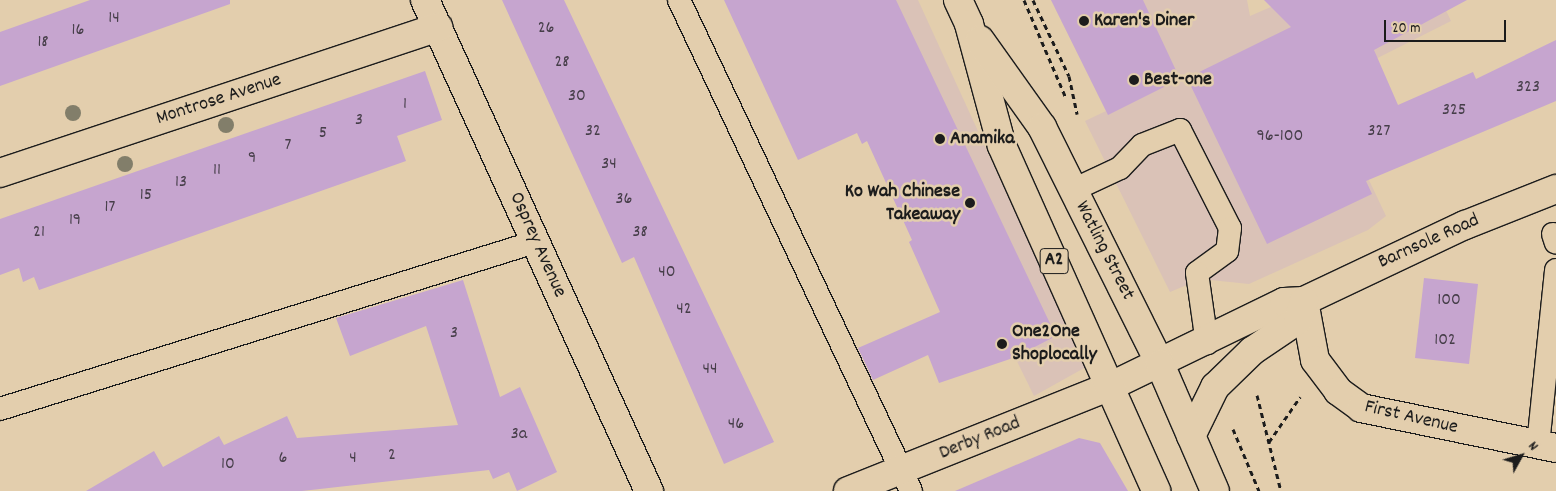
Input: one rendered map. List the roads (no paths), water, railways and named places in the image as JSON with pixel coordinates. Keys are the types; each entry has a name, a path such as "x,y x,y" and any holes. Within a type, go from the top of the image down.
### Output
{"street":[{"name":"Osprey Avenue","path":"425,0 649,491"},
{"name":"Watling Street","path":"958,0 969,24 1002,146 1111,386 1156,491"},
{"name":"Watling Street","path":"969,24 1042,127 1160,364 1215,491"},
{"name":"Montrose Avenue","path":"0,173 438,27"},
{"name":"Barnsole Road","path":"1111,386 1207,343 1284,302 1304,301 1465,225 1556,190"},
{"path":"1191,436 1216,387 1248,355 1298,320 1304,301"},
{"name":"First Avenue","path":"1304,301 1315,360 1338,391 1361,408 1547,447"},
{"name":"Derby Road","path":"848,491 907,481 1111,386"}],"lane":[{"path":"679,0 907,481"},
{"path":"1073,190 1120,168 1142,145 1180,130 1230,228 1227,251 1197,272 1207,343"},
{"path":"0,409 535,242"},
{"path":"1547,447 1556,270"}],"place":[{"name":"Karen's Diner","path":"1084,21"},
{"name":"Best-one","path":"1134,80"},
{"name":"Anamika","path":"940,139"},
{"name":"Ko Wah Chinese Takeaway","path":"970,203"},
{"name":"One2One Shoplocally","path":"1002,344"}]}
